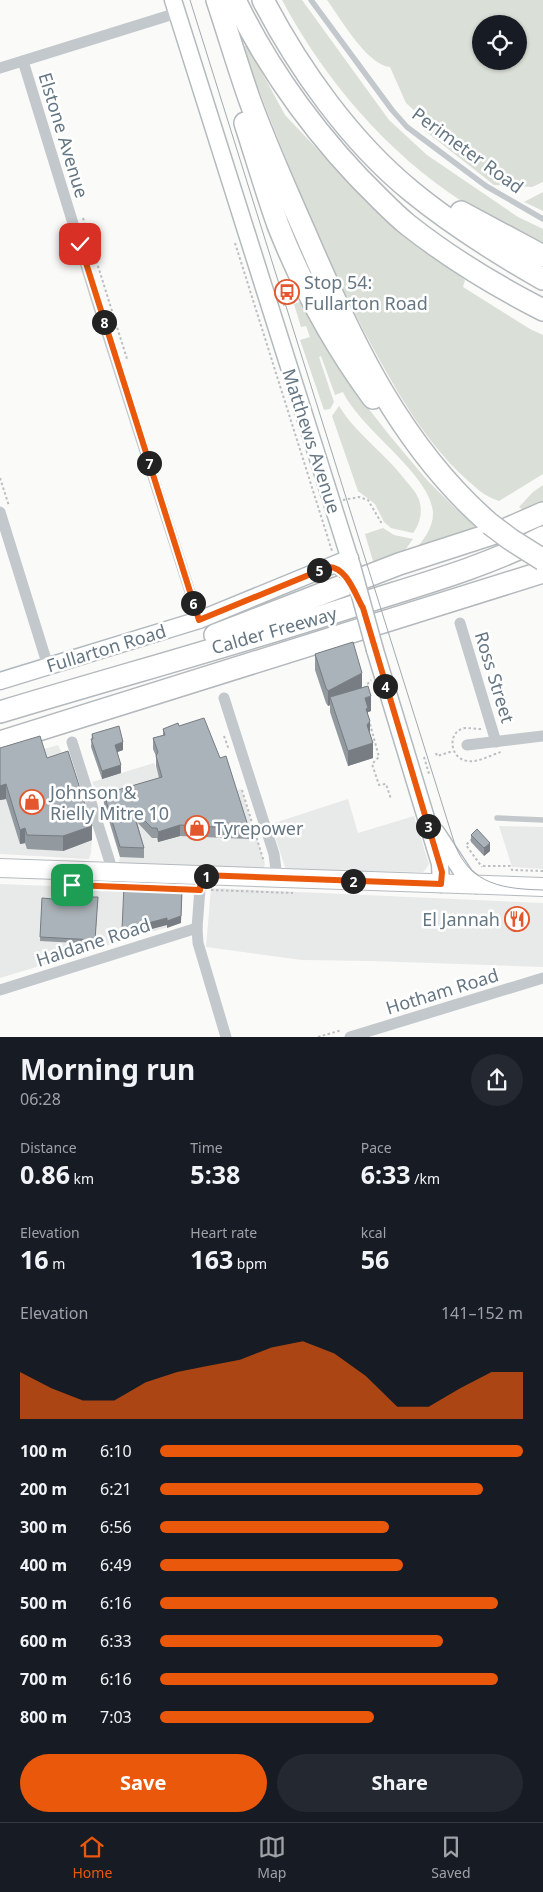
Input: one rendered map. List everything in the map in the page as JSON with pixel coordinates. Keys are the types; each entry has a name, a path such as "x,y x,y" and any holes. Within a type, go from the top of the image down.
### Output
{"highway":[{"path":"206,0 278,224 303,282 341,350 383,411 416,444 445,480 490,524 543,560"},
{"path":"217,0 250,100 292,205 345,321 377,381 416,444"},
{"path":"235,0 282,82 306,115 364,184 406,224 459,262 543,310"},
{"path":"262,0 298,60 358,139 411,191 479,240 543,279"},
{"path":"317,87 346,116 428,188 469,217 543,256"},
{"path":"153,666 184,646 399,564 504,530 543,513"},
{"name":"Calder Freeway","path":"0,712 320,617 502,557 543,537"},
{"name":"Calder Freeway","path":"5,741 543,572"}],"main road":[{"name":"Matthews Avenue","path":"175,6 331,502 341,563 363,608 441,866 441,884"},
{"name":"Fullarton Road","path":"0,681 199,620 341,563"},
{"path":"424,813 459,868 476,886"},
{"path":"0,868 543,887"}],"street":[{"path":"0,68 175,6"},
{"name":"Elstone Avenue","path":"23,61 99,308 199,620"},
{"path":"0,512 48,666"},
{"name":"Ross Street","path":"460,623 496,742"},
{"path":"224,698 274,854 277,878"},
{"name":"Ross Street","path":"467,745 543,736"},
{"path":"72,742 113,872"},
{"path":"201,875 197,928 200,951 226,1037"},
{"name":"Haldane Road","path":"0,990 197,928"},
{"name":"Hotham Road","path":"350,1037 543,978"}],"lane":[{"name":"Perimeter Road","path":"311,0 392,110 407,127 486,186 543,219"},
{"path":"497,818 543,820"}],"path":[{"path":"82,213 128,362"},
{"path":"233,237 341,563"},
{"path":"331,502 359,497 368,500 382,524"},
{"path":"363,690 372,680 370,673"},
{"path":"369,721 380,757 372,764 379,785 387,786 391,799"},
{"path":"224,735 229,752"},
{"path":"436,754 437,756 453,751"},
{"path":"424,758 429,774 424,776"},
{"path":"240,787 264,865"},
{"path":"473,839 466,845 483,866 510,866 512,870 543,871"}],"shaded area":[{"path":"282,0 302,0 389,120 427,155 518,217 543,229 543,245 463,202 409,161 383,137 338,86 317,58"},
{"path":"327,0 543,0 543,182 532,187 494,185 424,130 417,113 406,103 390,67 372,58 347,29"},
{"path":"247,45 285,115 371,206 465,280 463,287 530,329 543,335 543,474 499,501 494,499 477,488 452,465 417,422 379,359 340,283 289,166 242,48"},
{"path":"543,192 543,211 524,202"},
{"path":"306,300 361,399 427,480 455,508 478,527 414,551 424,539 433,519 430,499 409,469 352,407 343,392 335,395 321,356 319,357 334,402 330,409 324,410 300,340 310,337 306,326 301,327 294,304"},
{"path":"339,406 354,426 398,471 417,495 421,513 413,533 391,528 384,522 375,504 358,491 332,416"},
{"path":"543,485 543,509 530,515 519,507 533,492"},
{"path":"383,528 394,535 413,539 403,553 377,567 375,561 373,561 365,534"},
{"path":"58,745 68,766 92,840 89,859 0,854 0,762"},
{"path":"154,763 169,806 241,789 265,865 262,870 118,866 120,857 104,804 92,782"},
{"path":"348,799 358,833 414,816 429,864 426,869 423,872 286,870 271,824"},
{"path":"499,826 543,827 543,869 512,867"},
{"path":"0,884 183,891 181,923 0,978"},
{"path":"211,888 543,903 543,967 302,960 206,947"}],"building":[{"path":"353,642 362,673 328,691 315,654"},
{"path":"368,686 371,696 365,698 370,721 367,725 373,743 348,751 330,697"},
{"path":"204,718 220,758 226,756 249,829 180,825 158,832 157,828 152,828 132,808 144,848 120,847 104,794 162,777 156,756 158,752 153,738 165,735 163,729 178,723 179,726"},
{"path":"119,726 123,742 115,745 121,765 102,771 91,739 93,739 92,734"},
{"path":"40,736 47,758 68,751 92,826 63,836 27,835 25,828 20,830 6,784 0,786 0,748"},
{"path":"477,829 490,843 484,848 471,835"},
{"path":"124,885 182,889 181,916 167,921 167,918 122,930"},
{"path":"54,886 91,888 90,897 98,897 95,940 40,937 42,898 53,899"}],"tram line":[{"path":"190,0 455,845 470,869 480,877 502,886 543,890"}],"place":[{"name":"Stop 54: Fullarton Road","path":"287,292"},
{"name":"Johnson & Rielly Mitre 10","path":"32,802"},
{"name":"Tyrepower","path":"197,828"},
{"name":"El Jannah","path":"517,919"}],"route":[{"path":"72,885 200,890 201,875 441,884 442,872 363,608 342,572 335,567 328,567 199,620 80,244"}]}
